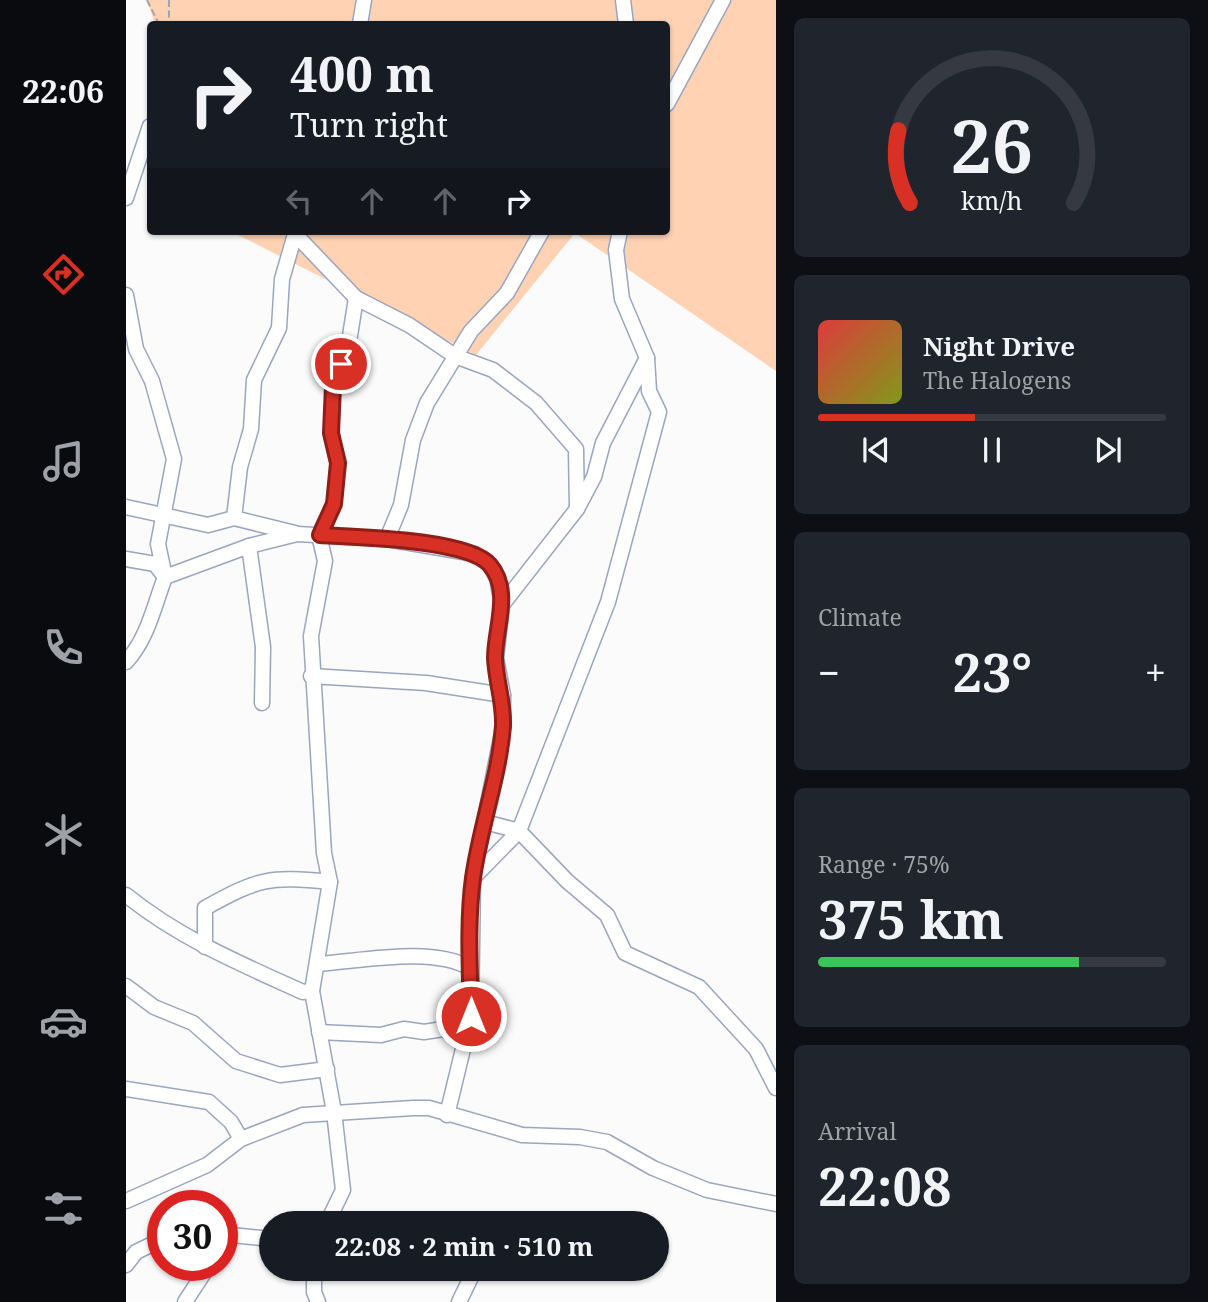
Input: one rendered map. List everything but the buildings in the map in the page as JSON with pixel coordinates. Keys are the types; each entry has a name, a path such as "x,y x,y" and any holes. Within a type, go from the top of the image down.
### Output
{"street":[{"path":"360,21 364,0"},
{"path":"623,0 626,21"},
{"path":"670,98 723,0"},
{"path":"126,198 147,136"},
{"path":"234,518 240,467 251,429 254,380 279,328 282,279 295,235"},
{"path":"299,235 356,298 408,325 455,356 493,370 536,403 576,449 578,509"},
{"path":"387,538 401,505 413,440 426,402 471,331 508,293 540,235"},
{"path":"473,878 519,831 608,602 659,412 649,391 647,358 622,299 615,250 619,235"},
{"path":"126,295 136,349 152,381 174,459 158,544 165,577 146,631 137,649 126,662"},
{"path":"333,1211 344,1190 334,1112 312,991 330,882 324,853 311,676 311,636 325,561 320,535 334,504 338,463 331,433 333,386 349,342 356,298"},
{"path":"502,605 578,509 594,477 603,443 647,358"},
{"path":"126,507 208,525 234,518 297,534 387,538 475,554 489,564 497,578 502,605 495,658 503,695 503,728 473,878 471,1016 447,1115"},
{"path":"165,577 249,547 297,534"},
{"path":"249,547 263,648 262,703"},
{"path":"126,559 155,564 165,577"},
{"path":"311,676 426,683 503,695"},
{"path":"485,822 519,831 567,881 607,915 625,953 699,987 756,1049 776,1088"},
{"path":"205,947 205,908 257,881 286,878 330,882"},
{"path":"126,895 153,917 205,947 303,992 312,991"},
{"path":"318,964 430,958 454,959 470,968"},
{"path":"126,986 154,1007 193,1023 236,1060 280,1075 327,1069"},
{"path":"319,1032 381,1034 404,1029 424,1032 443,1029 466,1040"},
{"path":"126,1089 209,1102 223,1113 242,1139"},
{"path":"126,1201 206,1165 242,1139 303,1115 429,1108 522,1135 580,1137 607,1142 653,1168 707,1190 776,1204"},
{"path":"238,1238 259,1238"},
{"path":"126,1265 135,1252 147,1247"},
{"path":"185,1302 199,1281"},
{"path":"314,1281 318,1302"},
{"path":"459,1302 469,1281"}],"path":[{"path":"147,0 158,21"},
{"path":"169,0 169,21"}],"shaded area":[{"path":"147,0 776,0 776,371 578,235 670,235 670,21 154,21"},
{"path":"238,235 573,235 476,355"}],"route":[{"path":"341,364 333,386 331,433 338,463 334,504 320,535 387,538 475,554 489,564 497,578 502,605 495,658 503,695 503,728 473,878 471,1016"}]}
